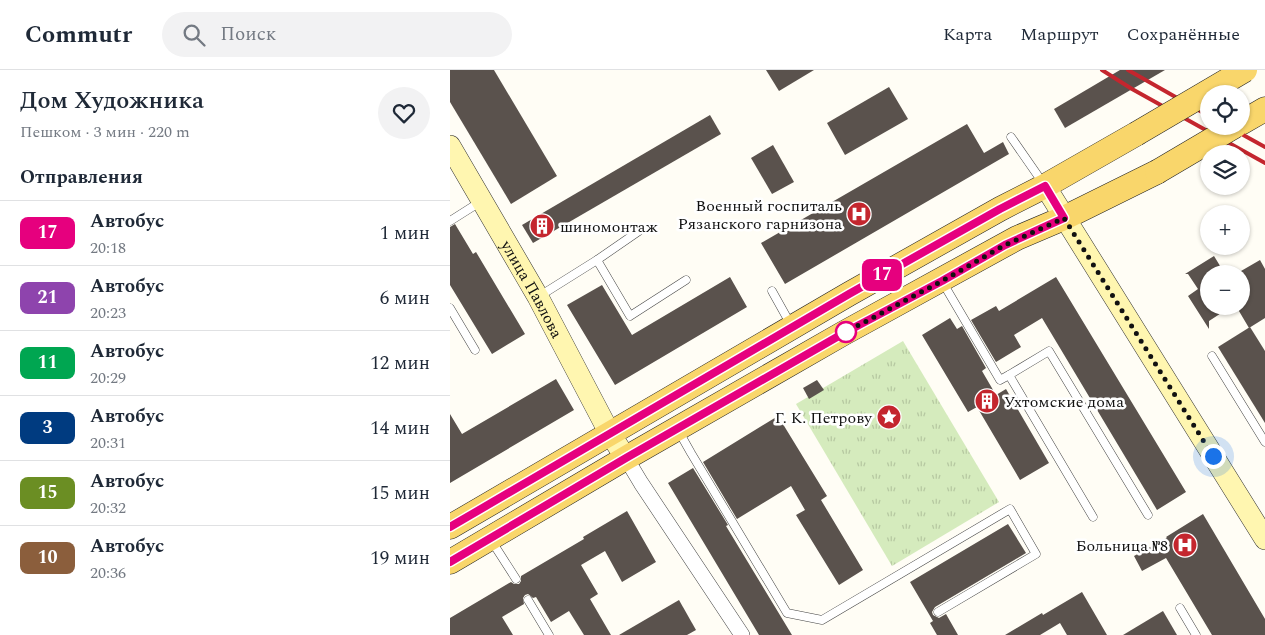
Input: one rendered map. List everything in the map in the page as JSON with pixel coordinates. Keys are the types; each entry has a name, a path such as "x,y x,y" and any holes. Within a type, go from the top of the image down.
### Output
{"main road":[{"path":"450,527 792,327 1000,209 1045,186 1245,70"},
{"path":"1250,118 1265,109"},
{"path":"450,562 844,333 942,281 1017,238 1064,218 1157,172 1220,135"},
{"name":"улица Павлова","path":"450,146 538,297 610,434 626,458"},
{"path":"1045,186 1260,526"}],"street":[{"path":"626,458 738,632"}],"lane":[{"path":"1011,137 1045,186"},
{"path":"450,221 483,201"},
{"path":"538,297 639,231"},
{"path":"597,260 630,316 686,280"},
{"path":"942,281 1000,380 1049,351 1148,515"},
{"path":"772,292 792,327"},
{"path":"450,308 475,350"},
{"path":"1212,356 1265,442"},
{"path":"1009,374 1093,517"},
{"path":"678,429 787,613 822,620 1010,509 1036,554 938,612"},
{"path":"490,539 516,579"},
{"path":"528,600 549,635"},
{"path":"1180,608 1196,635"}],"green space":[{"path":"903,341 999,502 892,566 796,404"}],"building":[{"path":"450,70 494,70 557,176 511,204 450,102"},
{"path":"766,70 814,70 779,91"},
{"path":"1120,70 1165,70 1065,128 1054,109"},
{"path":"889,87 908,119 845,155 827,123"},
{"path":"710,115 721,134 533,243 522,225"},
{"name":"Военный госпиталь Рязанского гарнизона","path":"967,124 984,153 1003,142 1009,154 785,284 761,243"},
{"path":"773,145 794,182 772,194 751,158"},
{"path":"455,224 473,254 476,252 525,334 492,354 450,285 450,227"},
{"path":"1214,256 1220,265 1200,265 1200,315 1188,296 1198,289 1188,274 1185,274"},
{"path":"1260,260 1265,269 1265,318 1249,328 1241,315 1250,315 1250,266"},
{"path":"730,277 747,307 615,385 567,305 602,285 632,335"},
{"path":"1056,277 1186,492 1157,510 1042,318 1014,335 1021,347 996,362 971,320 996,306 999,311"},
{"path":"1200,315 1218,315 1209,321 1209,329"},
{"name":"Ухтомские дома","path":"950,318 957,329 962,326 986,368 982,371 996,395 1006,389 1049,463 1020,480 977,407 968,412 922,335"},
{"path":"1250,327 1265,351 1265,423 1218,347"},
{"path":"556,379 574,410 450,483 450,414 462,434"},
{"path":"817,380 824,390 809,399 803,388"},
{"path":"778,416 827,496 821,500 863,570 839,585 796,515 805,510 791,486 737,519 703,462"},
{"path":"693,468 792,635 759,635 668,483"},
{"path":"627,511 656,562 622,582 605,551 581,565 598,594 590,599 611,635 584,635 569,611 551,622 536,597 533,598 528,594 523,598 524,604 502,617 513,635 450,635 450,618 511,582 519,584 521,576"},
{"path":"1203,514 1265,619 1265,635 1212,635 1166,558 1142,571 1134,556 1167,538"},
{"path":"1008,524 1026,553 935,607 932,612 933,615 939,618 946,614 958,635 937,635 930,623 933,621 910,582"},
{"path":"1082,592 1107,635 1067,635 1060,623 1040,635 1005,635 1042,613 1043,615"},
{"path":"679,600 696,630 687,635 619,635"},
{"path":"1163,611 1177,635 1123,635"}],"railway":[{"path":"1102,70 1132,89 1265,163"},
{"path":"1128,70 1200,111"},
{"path":"1243,135 1265,147"}],"bus line":[{"name":"17","path":"450,527 849,294 1000,209 1045,186 1064,218 1017,238 942,281 844,333 450,562"}],"place":[{"name":"Военный госпиталь Рязанского гарнизона","path":"859,214"},
{"name":"шиномонтаж","path":"542,226"},
{"name":"Ухтомские дома","path":"987,401"},
{"name":"Г. К. Петрову","path":"889,417"},
{"name":"Больница №8","path":"1185,545"}],"route":[{"path":"846,332 844,333 942,281 1017,238 1064,218 1213,456"}]}
